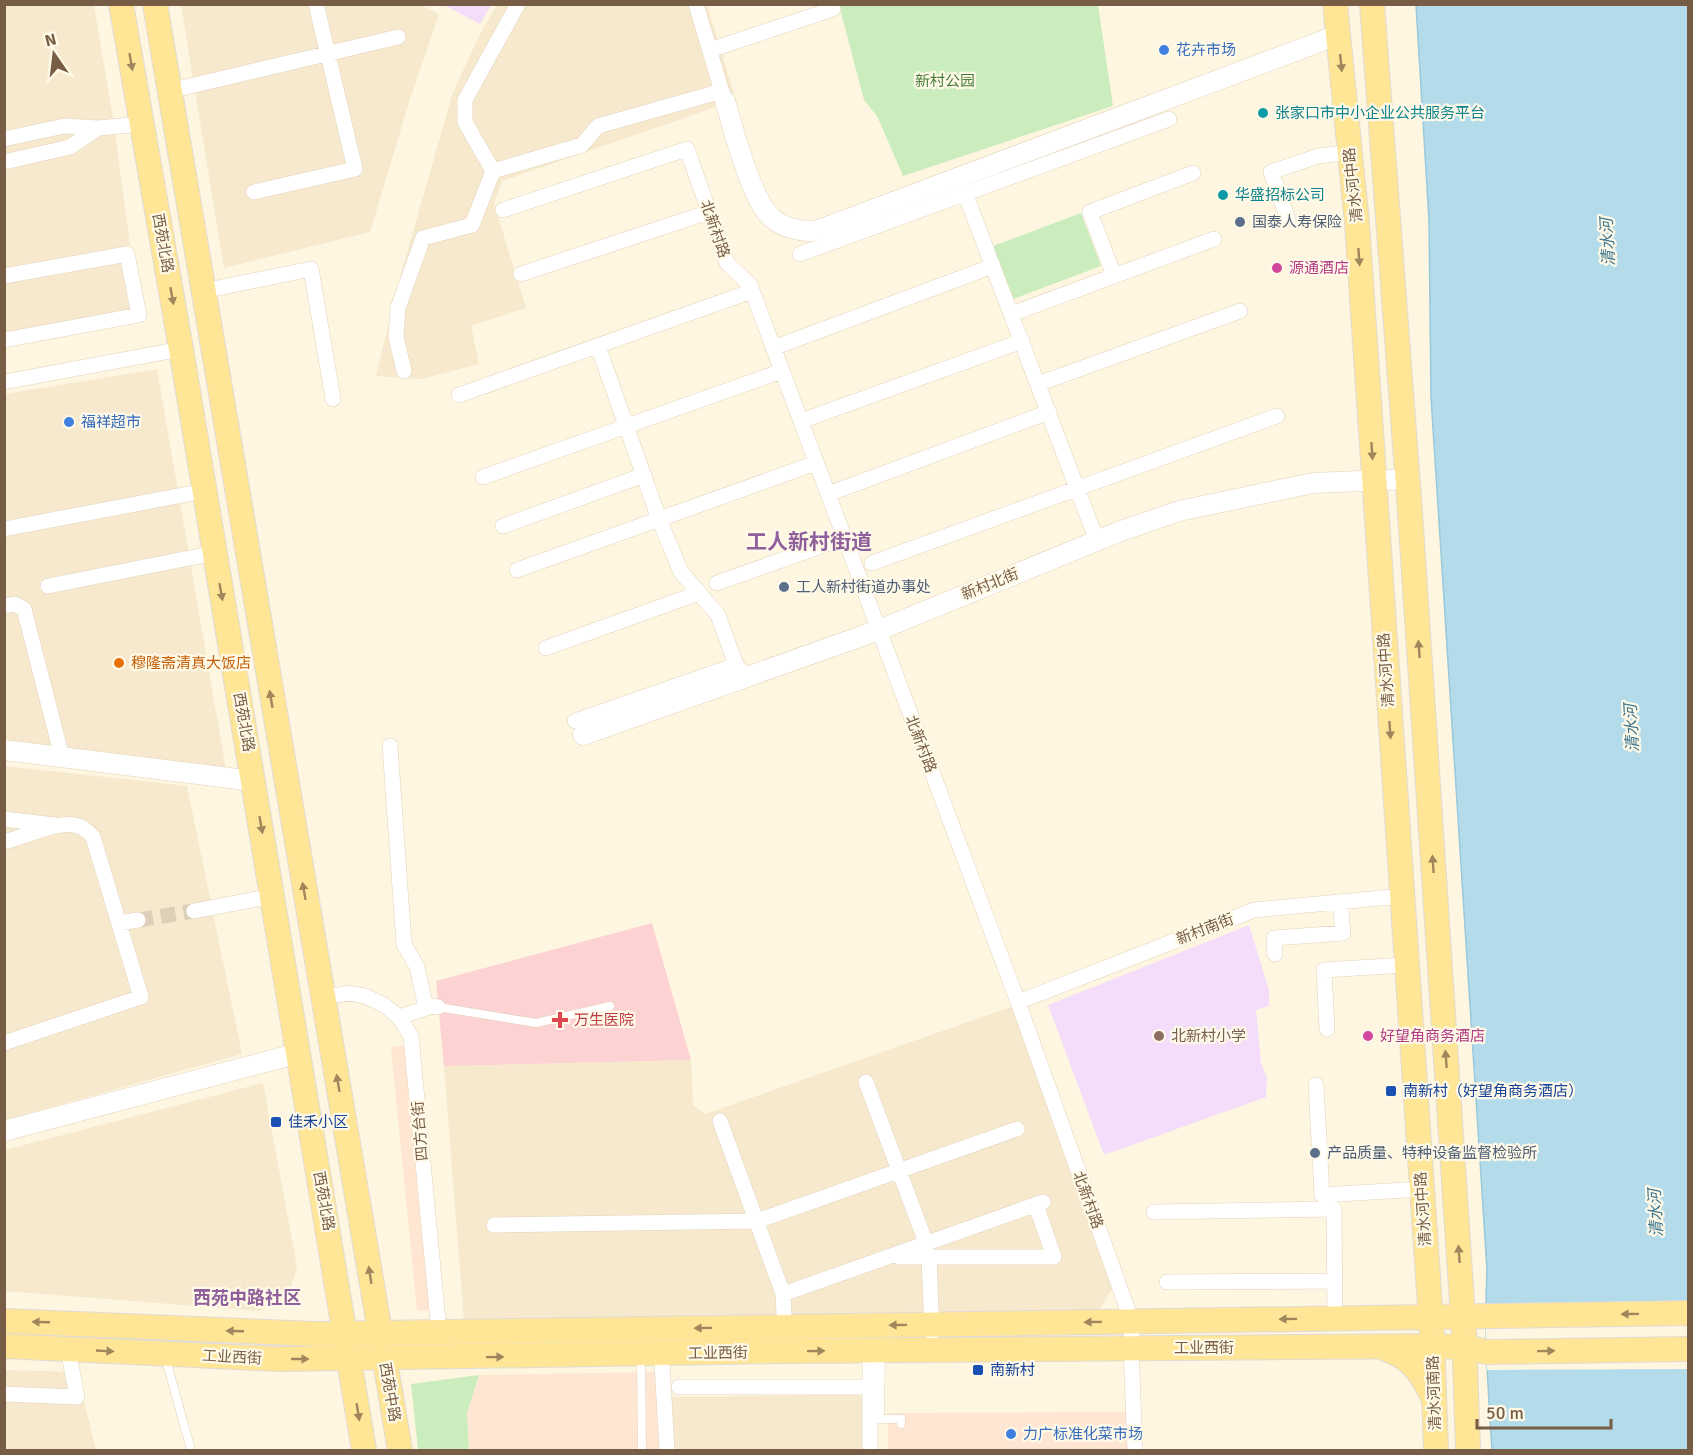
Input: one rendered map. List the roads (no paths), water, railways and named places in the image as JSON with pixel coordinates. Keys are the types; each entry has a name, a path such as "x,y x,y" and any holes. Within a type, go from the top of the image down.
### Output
{"main road":[{"name":"西苑北路","path":"121,4 346,1334"},
{"name":"西苑北路","path":"155,4 380,1333"},
{"name":"清水河中路","path":"1335,4 1357,223 1432,1333"},
{"path":"1372,4 1407,479 1461,1294 1475,1357 1469,1363 1465,1373 1468,1450"},
{"path":"1374,1318 1408,1307 1422,1294 1428,1278"},
{"path":"1461,1294 1468,1305 1486,1317"},
{"path":"1432,1333 1486,1317 1689,1313"},
{"name":"工业西街","path":"4,1321 346,1334 1374,1318 1432,1333"},
{"name":"西苑中路","path":"380,1333 400,1450"},
{"path":"1432,1333 1472,1344 1689,1349"},
{"name":"工业西街","path":"4,1346 279,1359 384,1359 932,1350 1378,1346 1432,1333"},
{"name":"清水河南路","path":"1432,1333 1436,1450"},
{"path":"346,1334 364,1450"},
{"path":"1378,1346 1399,1353 1412,1363 1423,1377 1434,1400"}],"street":[{"path":"254,192 355,169 316,4"},
{"path":"493,171 465,122 465,99 518,4"},
{"path":"696,4 743,162 753,186 770,217 788,227 811,231 1338,35"},
{"path":"710,50 833,9"},
{"path":"170,91 398,37"},
{"path":"493,171 582,145 598,126 723,96"},
{"path":"800,254 1169,119"},
{"path":"4,139 64,126 98,128 142,124"},
{"path":"4,162 70,147 98,128"},
{"name":"北新村路","path":"502,210 687,149 727,263 750,285 1018,1002 1132,1322 1132,1446"},
{"path":"1288,219 1271,172 1318,156 1350,152"},
{"path":"404,371 396,337 398,308 423,238 472,225 493,171"},
{"path":"1114,276 1090,212 1193,173"},
{"path":"965,193 1097,540"},
{"path":"521,274 709,212"},
{"path":"1011,314 1214,239"},
{"path":"4,276 127,254 140,315 4,340"},
{"path":"773,348 993,266"},
{"path":"203,291 312,269 333,399"},
{"path":"459,395 752,291"},
{"path":"1038,384 1240,311"},
{"path":"801,422 1022,341"},
{"path":"598,346 659,519 681,572 718,615 741,671"},
{"path":"4,382 181,349"},
{"path":"483,477 782,370"},
{"path":"828,494 1049,412"},
{"path":"872,563 1277,416"},
{"path":"517,570 816,463"},
{"path":"503,526 644,475"},
{"name":"新村北街","path":"579,728 741,671 879,630 1097,540 1179,511 1313,483 1407,479"},
{"path":"4,529 204,491"},
{"path":"717,584 844,538"},
{"path":"48,586 215,553"},
{"path":"546,648 699,593"},
{"path":"4,606 14,604 24,609 62,758"},
{"path":"322,998 349,993 359,994 384,1005 399,1017 432,1008 417,968 404,944 390,746"},
{"path":"4,750 254,782"},
{"path":"4,819 75,825 86,829 93,837 141,997 4,1043"},
{"path":"4,842 61,825"},
{"path":"194,911 273,896"},
{"name":"新村南街","path":"1018,1002 1254,910 1402,896"},
{"path":"1275,954 1274,938 1343,933 1340,902"},
{"path":"119,923 138,920"},
{"path":"1327,1029 1324,970 1406,965"},
{"name":"四方台街","path":"399,1017 411,1036 439,1332"},
{"path":"4,1131 299,1053"},
{"path":"866,1082 900,1170 927,1250 932,1350"},
{"path":"1316,1085 1322,1195 1422,1190"},
{"path":"720,1121 783,1294 786,1352"},
{"path":"494,1225 757,1221 1017,1129"},
{"path":"783,1294 887,1257 927,1250 1039,1204 1054,1257 927,1250"},
{"path":"1154,1212 1334,1209 1335,1319"},
{"path":"1167,1282 1335,1281"},
{"path":"660,1328 651,1354 667,1450"},
{"path":"4,1394 77,1397 68,1349"},
{"path":"870,1450 870,1387 876,1351"},
{"path":"679,1387 870,1387"}],"lane":[{"path":"432,1008 536,1023 610,1006"},
{"path":"876,1351 880,1419 901,1419 901,1424"},
{"path":"164,1354 191,1450"},
{"path":"642,1450 651,1354"}],"water":[{"name":"清水河","path":"1416,5 1688,5 1688,1450 1492,1450 1486,1338 1487,1270 1431,397 1429,220"}],"tunnel":[{"path":"138,920 194,911"}],"place":[{"name":"花卉市场","path":"1164,50"},
{"name":"张家口市中小企业公共服务平台","path":"1263,113"},
{"name":"华盛招标公司","path":"1223,195"},
{"name":"国泰人寿保险","path":"1240,222"},
{"name":"源通酒店","path":"1277,268"},
{"name":"福祥超市","path":"69,422"},
{"name":"工人新村街道办事处","path":"784,587"},
{"name":"穆隆斋清真大饭店","path":"119,663"},
{"name":"万生医院","path":"560,1020"},
{"name":"北新村小学","path":"1159,1036"},
{"name":"好望角商务酒店","path":"1368,1036"},
{"name":"南新村（好望角商务酒店）","path":"1391,1091"},
{"name":"佳禾小区","path":"276,1122"},
{"name":"产品质量、特种设备监督检验所","path":"1315,1153"},
{"name":"南新村","path":"978,1370"},
{"name":"力广标准化菜市场","path":"1011,1434"}],"district":[{"name":"工人新村街道","path":"809,542"},
{"name":"西苑中路社区","path":"247,1298"}],"park label":[{"name":"新村公园","path":"945,81"}]}
